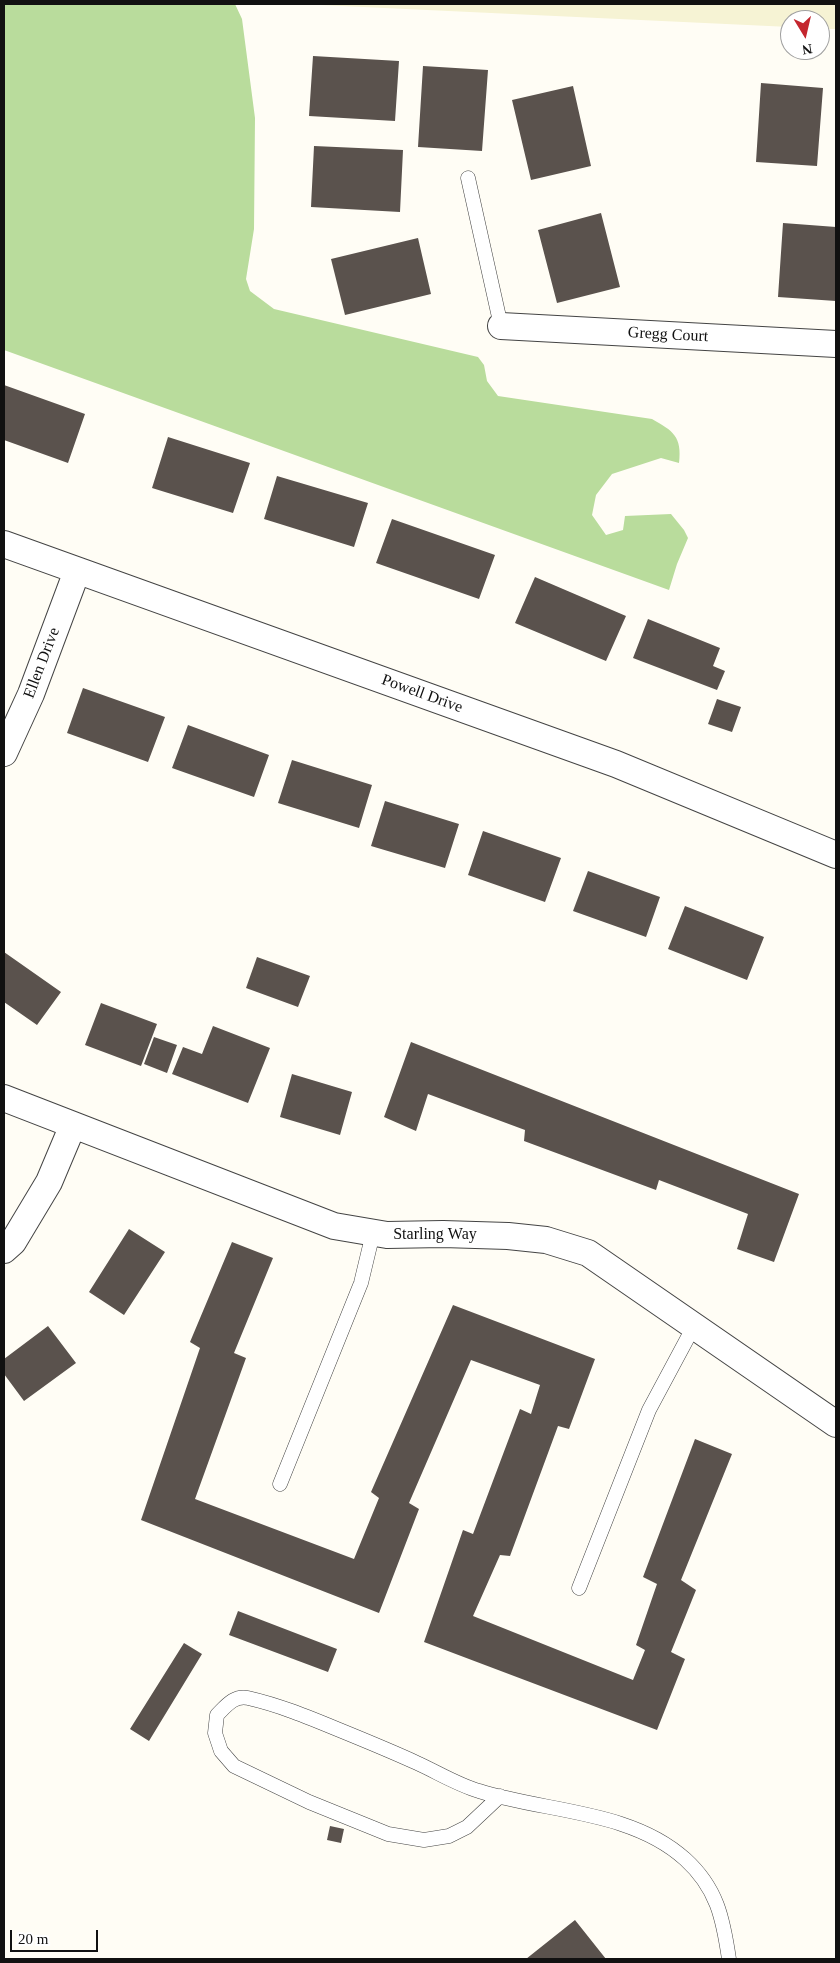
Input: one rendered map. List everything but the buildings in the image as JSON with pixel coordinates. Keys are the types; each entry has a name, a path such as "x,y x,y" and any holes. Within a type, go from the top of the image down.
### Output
{"street":[{"name":"Gregg Court","path":"501,326 836,344"},
{"name":"Powell Drive","path":"4,544 616,764 836,855"},
{"name":"Ellen Drive","path":"4,753 31,694 77,571"},
{"name":"Starling Way","path":"4,1098 334,1226 387,1235 508,1236 546,1240 588,1253 836,1424"},
{"path":"4,1250 13,1242 49,1182 73,1125"}],"lane":[{"path":"468,178 501,326"},
{"path":"280,1484 361,1283 373,1233"},
{"path":"579,1588 649,1410 694,1326"},
{"path":"500,1796 467,1827 449,1836 424,1840 388,1834 309,1802 234,1766 221,1751 215,1732 217,1714 233,1700 246,1698 292,1710 404,1757 478,1791 561,1809 636,1828 657,1838 685,1859 709,1885 718,1906 729,1959"}],"shaded area":[{"path":"299,4 836,4 836,29 830,29 830,10 780,10 780,27"}],"green space":[{"path":"4,4 235,4 242,19 255,118 254,229 246,279 250,291 274,309 478,357 484,365 487,381 498,396 652,419 666,427 677,440 680,454 679,463 661,458 612,474 596,495 592,515 606,535 623,530 625,516 671,514 688,538 669,590 4,350"}]}
